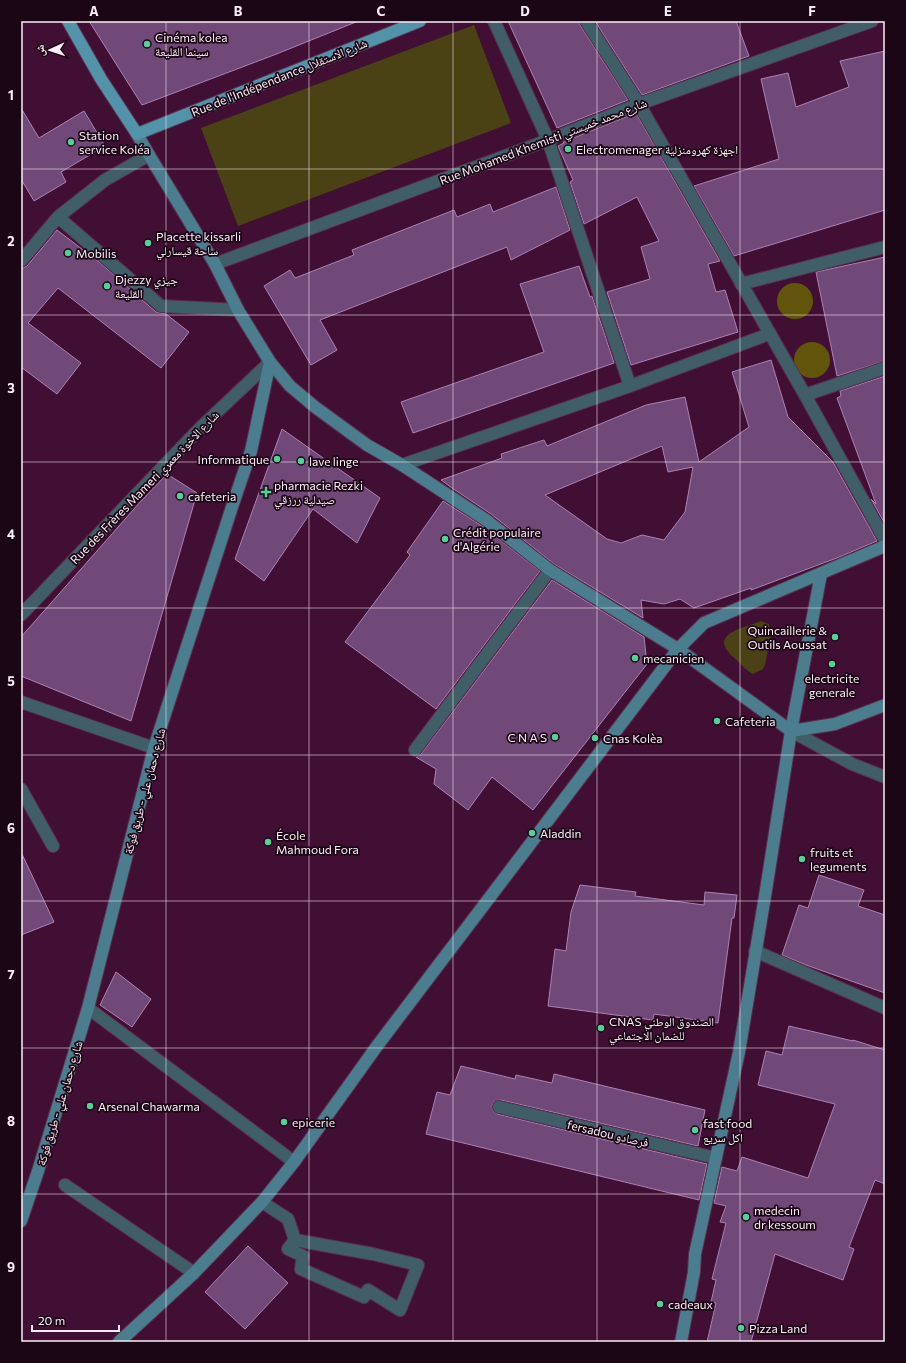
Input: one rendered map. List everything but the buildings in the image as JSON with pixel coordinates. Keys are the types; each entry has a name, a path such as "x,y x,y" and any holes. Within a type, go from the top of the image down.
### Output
{"main road":[{"path":"68,21 101,79 138,134 149,155 215,264 238,310 270,362 290,386 315,407 367,445 402,465 486,520 550,570 678,649 791,731 835,724 885,705"},
{"name":"Rue de l'Indépendance شارع الاستقلال","path":"138,134 420,21"},
{"name":"شارع دحمان علي - طريق فوكة","path":"21,1221 38,1171 88,1008 154,748 251,451 270,362"},
{"path":"119,1342 194,1273 262,1202 294,1162 382,1040 678,649 704,623 885,546"},
{"path":"681,1342 694,1272 695,1254 738,1052 766,890 791,731 821,574"}],"street":[{"path":"494,21 548,140 630,386"},
{"path":"586,21 639,104 805,395 885,540"},
{"name":"Rue Mohamed Khemisti شارع محمد خميستي","path":"215,264 548,140 639,104 872,21"},
{"path":"21,261 58,217 105,180 149,155"},
{"path":"58,217 161,306 238,310"},
{"path":"741,284 885,247"},
{"path":"402,465 630,386 769,334"},
{"name":"Rue des Frères Mameri شارع الاخوة معمري","path":"21,614 200,428 270,362"},
{"path":"805,395 885,368"},
{"path":"415,750 550,570"},
{"path":"21,702 154,748"},
{"path":"791,731 852,764 885,777"},
{"path":"21,789 53,846"},
{"path":"755,951 885,1008"},
{"path":"88,1008 294,1162"},
{"name":"fersadou فرصادو","path":"499,1107 716,1158"},
{"path":"65,1185 194,1273"},
{"path":"262,1202 288,1219 295,1240"},
{"path":"295,1240 373,1254 418,1265 400,1310 368,1290 364,1297 301,1269 303,1256 288,1249 295,1240"}],"shaded area":[{"path":"474,25 511,123 238,226 201,128"},
{"path":"799,283 808,288 812,294 812,308 808,314 799,319 791,319 782,314 778,308 777,297 782,288 788,284"},
{"path":"816,342 825,347 829,353 829,367 825,373 816,378 808,378 799,373 795,367 794,356 799,347 805,343"},
{"path":"761,621 769,624 771,635 765,665 763,669 753,674 732,656 726,648 724,642 726,637 732,632"}],"place":[{"name":"Cinéma kolea سينما القليعة","path":"147,44"},
{"name":"Station service Koléa","path":"71,142"},
{"name":"Electromenager اجهزة كهرومنزلية","path":"568,149"},
{"name":"Placette kissarli ساحة قيسارلي","path":"148,243"},
{"name":"Mobilis","path":"68,253"},
{"name":"Djezzy جيزي القليعة","path":"107,286"},
{"name":"Informatique","path":"277,459"},
{"name":"lave linge","path":"301,461"},
{"name":"pharmacie Rezki صيدلية ررزقي","path":"266,492"},
{"name":"cafeteria","path":"180,496"},
{"name":"Crédit populaire d'Algérie","path":"445,539"},
{"name":"Quincaillerie & Outils Aoussat","path":"835,637"},
{"name":"mecanicien","path":"635,658"},
{"name":"electricite generale","path":"832,664"},
{"name":"Cafeteria","path":"717,721"},
{"name":"C N A S","path":"555,737"},
{"name":"Cnas Kolèa","path":"595,738"},
{"name":"Aladdin","path":"532,833"},
{"name":"École Mahmoud Fora","path":"268,842"},
{"name":"fruits et leguments","path":"802,859"},
{"name":"CNAS الصندوق الوطني للضمان الاجتماعي","path":"601,1028"},
{"name":"Arsenal Chawarma","path":"90,1106"},
{"name":"epicerie","path":"284,1122"},
{"name":"fast food اكل سريع","path":"695,1130"},
{"name":"medecin dr kessoum","path":"746,1217"},
{"name":"cadeaux","path":"660,1304"},
{"name":"Pizza Land","path":"741,1328"}]}
